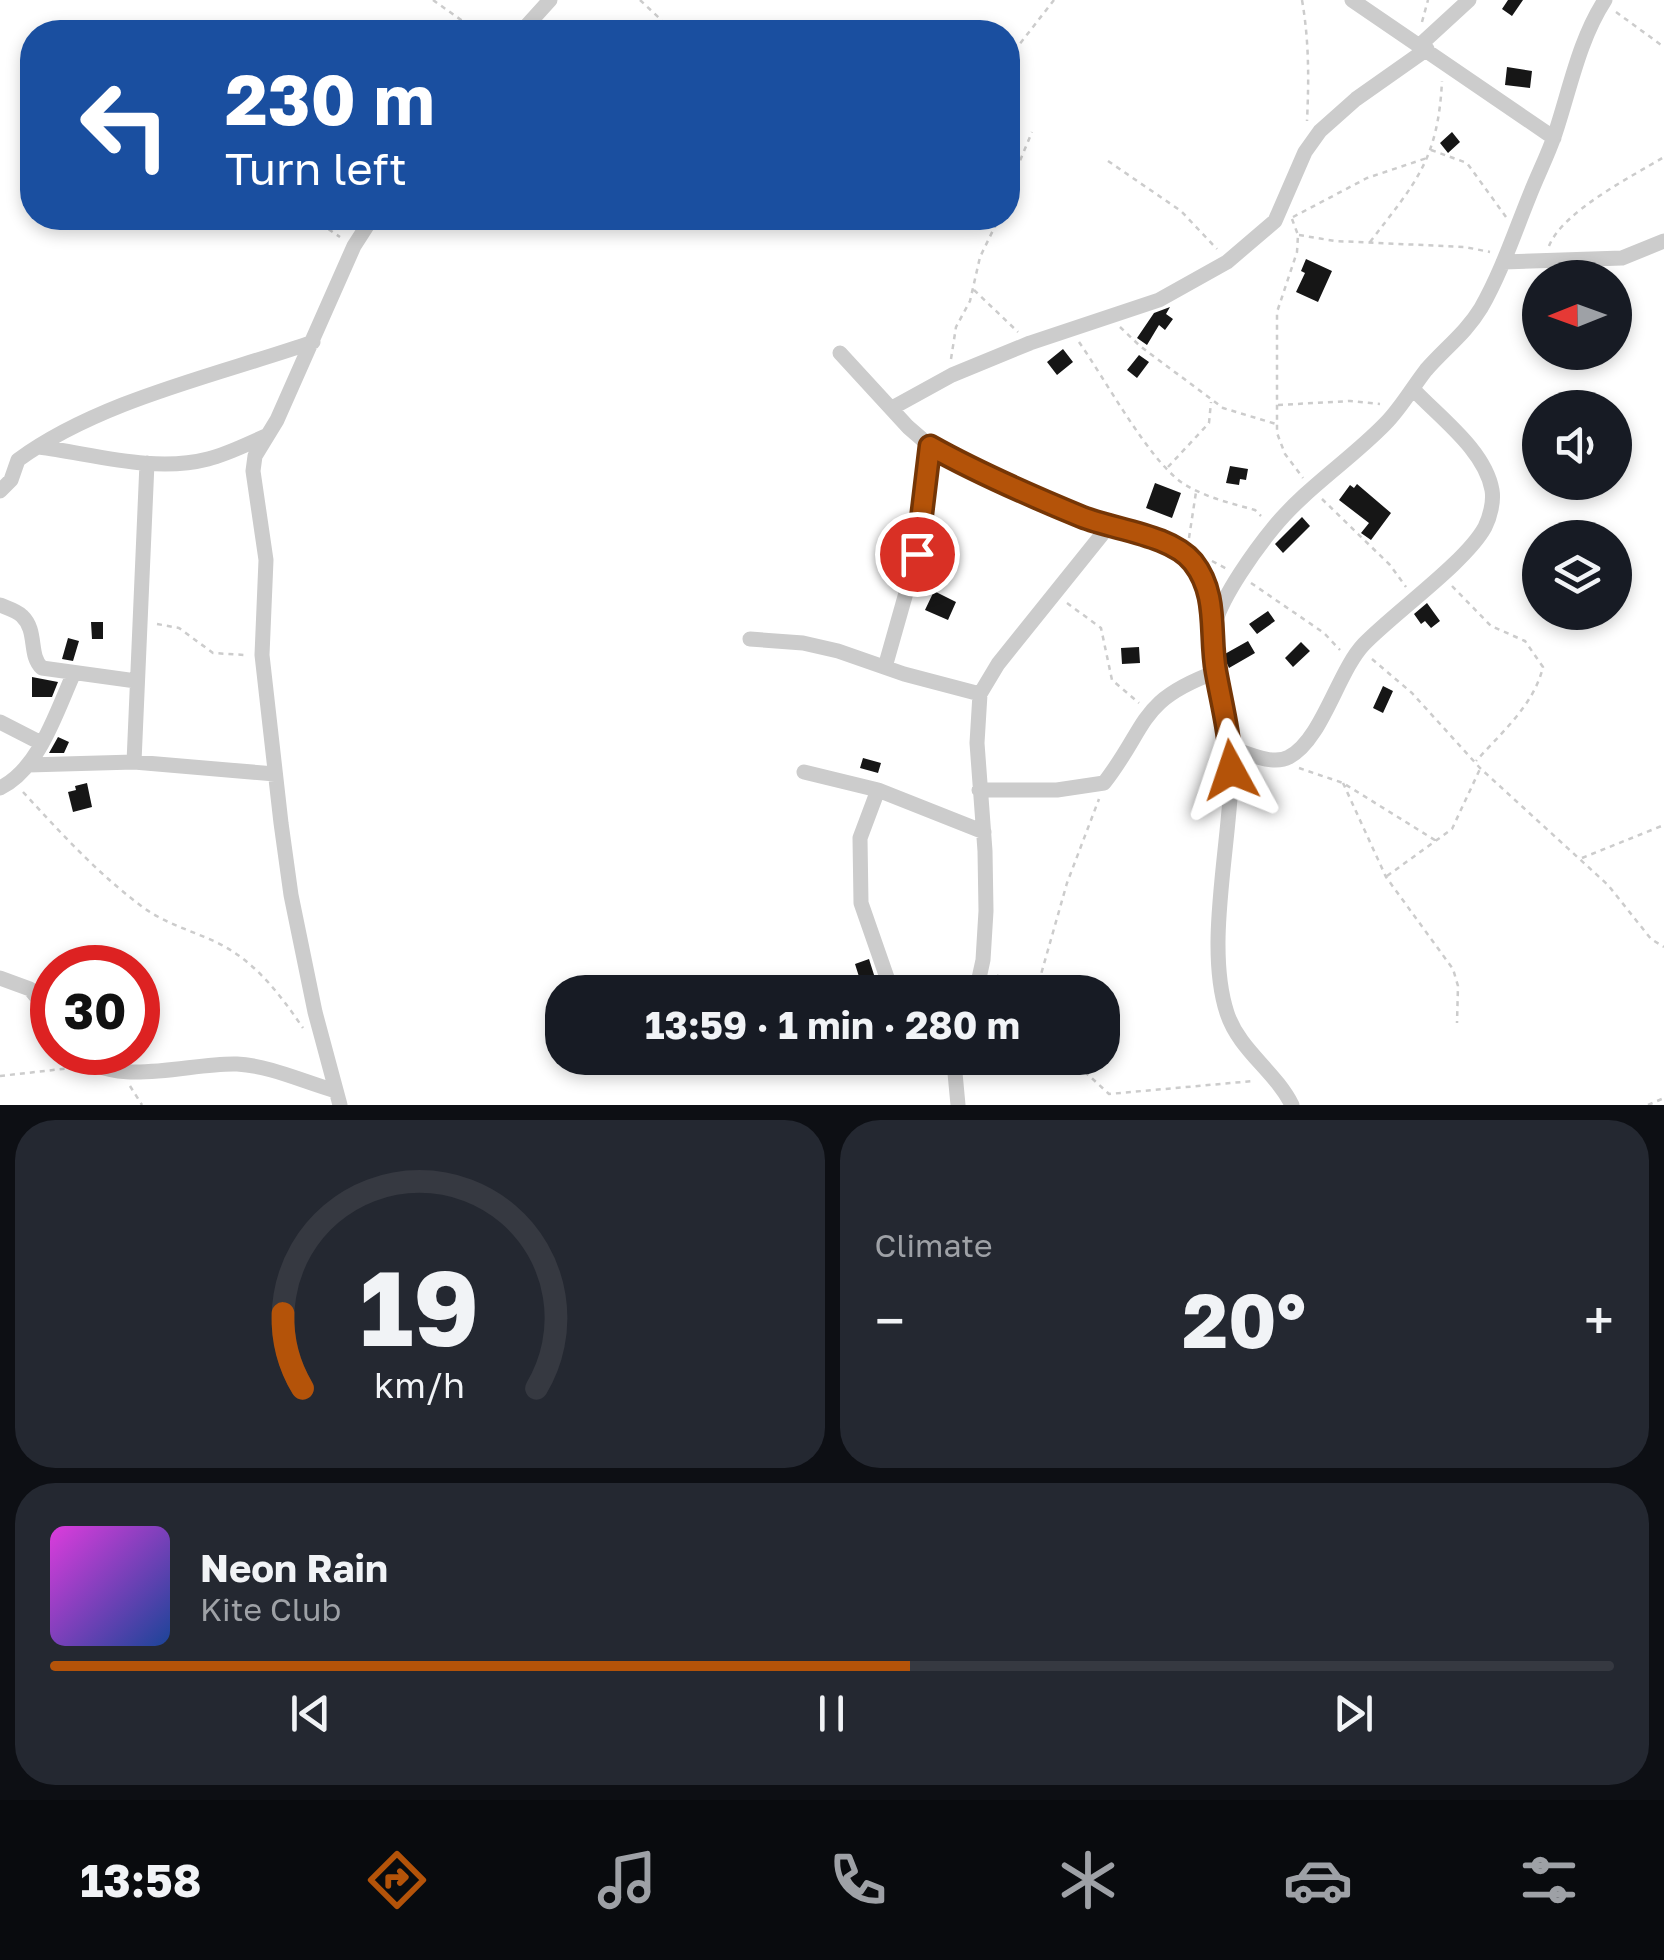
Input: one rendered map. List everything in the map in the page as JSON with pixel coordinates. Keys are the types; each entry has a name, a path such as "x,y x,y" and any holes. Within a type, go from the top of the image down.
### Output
{"street":[{"path":"532,20 550,0"},
{"path":"1352,0 1554,138"},
{"path":"892,408 952,375 1030,343 1159,300 1227,262 1275,222 1305,152 1320,131 1423,47 1468,0"},
{"path":"1214,624 1274,527 1384,425 1480,310 1554,138 1585,39 1603,4 1583,0"},
{"path":"338,1098 324,1051 291,895 262,655 266,560 253,472 255,456 277,420 364,230"},
{"path":"1582,260 1622,258 1664,241"},
{"path":"1504,260 1522,261"},
{"path":"0,491 11,480 18,460 39,446 142,398 314,342"},
{"path":"840,352 930,446 1108,527 1171,544 1192,560 1203,578 1214,624 1216,672 1230,748 1229,827 1219,956 1221,993 1228,1018 1245,1046 1274,1076 1292,1105"},
{"path":"1230,748 1279,761 1299,750 1320,721 1355,656 1485,528 1492,490 1478,457 1413,389"},
{"path":"39,446 147,463 183,463 209,459 266,436"},
{"path":"885,667 917,554 930,446"},
{"path":"134,762 147,463"},
{"path":"980,975 984,832 976,718 980,694 998,664 1108,527"},
{"path":"0,604 22,616 32,630 37,664 73,675 136,681"},
{"path":"750,639 838,650 980,694"},
{"path":"979,790 1057,790 1104,783 1148,711 1167,693 1216,672"},
{"path":"6,785 28,764 41,743 73,675"},
{"path":"0,722 41,743"},
{"path":"28,764 134,762 275,774"},
{"path":"804,772 878,790 984,832"},
{"path":"878,790 860,838 861,903 886,975"},
{"path":"0,978 30,990"},
{"path":"160,1069 236,1064 264,1067 338,1098"},
{"path":"955,1075 958,1105"}],"path":[{"path":"433,0 461,20"},
{"path":"640,0 661,20"},
{"path":"1020,44 1054,0"},
{"path":"1302,0 1303,27 1309,41 1307,122"},
{"path":"1603,4 1664,47"},
{"path":"1369,244 1420,178 1429,157 1440,108 1444,62"},
{"path":"1020,162 1032,132"},
{"path":"1431,150 1466,163 1516,231"},
{"path":"1414,597 1390,565 1311,489 1285,454 1277,433 1277,312 1293,268 1298,235 1292,218 1367,178 1429,157"},
{"path":"1543,260 1552,237 1577,212 1664,158"},
{"path":"1108,161 1181,212 1227,262"},
{"path":"330,230 354,246"},
{"path":"952,375 952,340 974,290 980,257 993,230"},
{"path":"1298,235 1369,244 1480,248 1504,260"},
{"path":"974,290 1030,343"},
{"path":"1109,315 1140,346 1223,408 1277,424"},
{"path":"1070,329 1167,468 1196,491 1255,510 1274,527"},
{"path":"1167,468 1209,423 1211,400"},
{"path":"1277,405 1350,401 1401,406"},
{"path":"1192,560 1188,531 1196,491"},
{"path":"1441,574 1490,626 1525,641 1543,667 1530,700 1475,762"},
{"path":"1240,577 1412,692 1480,768 1608,885 1651,939 1664,948"},
{"path":"1053,594 1102,628 1112,680 1148,711"},
{"path":"139,622 179,628 213,653 262,655"},
{"path":"1279,761 1343,783 1438,842"},
{"path":"1386,877 1452,829 1480,768"},
{"path":"1041,975 1067,883 1104,783"},
{"path":"1343,783 1386,877 1453,970 1460,1003 1457,1022"},
{"path":"6,785 141,906 254,966 324,1051"},
{"path":"1580,858 1664,825"},
{"path":"983,960 997,975"},
{"path":"1,1074 30,1071"},
{"path":"124,1075 142,1105"},
{"path":"1088,1075 1109,1094 1248,1082 1274,1076"},
{"path":"1648,1105 1664,1098"}],"building":[{"path":"1508,0 1523,0 1512,16 1502,9"},
{"path":"1507,67 1532,71 1530,88 1505,85"},
{"path":"1452,132 1460,142 1448,153 1440,143"},
{"path":"1306,259 1332,271 1318,302 1296,292 1305,273 1301,271"},
{"path":"1170,307 1166,314 1173,319 1165,330 1159,325 1147,345 1137,338 1154,313"},
{"path":"1063,349 1073,362 1057,375 1047,362"},
{"path":"1139,355 1149,362 1137,378 1127,370"},
{"path":"1230,466 1248,469 1246,480 1240,479 1239,485 1226,483"},
{"path":"1155,483 1181,493 1172,518 1146,508"},
{"path":"1357,484 1391,513 1371,540 1361,533 1369,523 1339,500 1350,485 1354,488"},
{"path":"1302,517 1310,526 1283,553 1275,544"},
{"path":"934,591 956,602 948,620 925,610"},
{"path":"1427,603 1440,621 1431,628 1425,621 1421,624 1414,614"},
{"path":"1268,611 1275,621 1257,634 1249,624"},
{"path":"91,622 103,622 103,639 92,639"},
{"path":"68,638 79,641 73,661 62,659"},
{"path":"1248,641 1255,653 1229,668 1223,655"},
{"path":"1301,642 1310,651 1293,667 1285,658"},
{"path":"1139,647 1140,663 1122,664 1121,648"},
{"path":"32,677 58,682 52,697 32,697"},
{"path":"1383,686 1393,691 1383,713 1373,708"},
{"path":"58,737 69,742 64,753 49,753"},
{"path":"863,758 881,763 878,773 860,768"},
{"path":"87,783 92,807 73,812 68,792"},
{"path":"869,959 874,975 858,975 855,964"}],"route":[{"path":"917,554 930,446 1064,510 1171,544 1192,560 1203,578 1210,602 1214,624 1212,648 1226,715 1231,770"}]}
